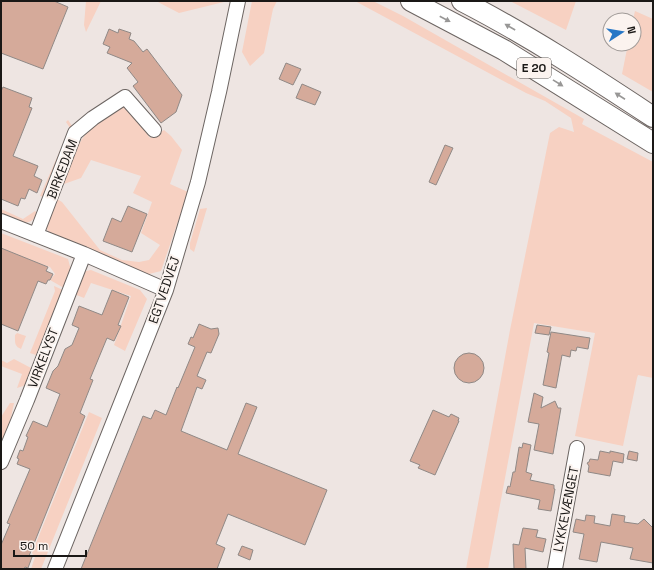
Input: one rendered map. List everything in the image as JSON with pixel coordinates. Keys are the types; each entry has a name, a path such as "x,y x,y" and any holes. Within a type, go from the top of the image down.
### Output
{"highway":[{"name":"E 20","path":"411,1 504,50 653,143"},
{"name":"E 20","path":"462,1 513,29 586,73 653,117"}],"street":[{"name":"EGTVEDVEJ","path":"55,569 166,290 198,182 238,1"},
{"name":"BIRKEDAM","path":"36,235 75,133 93,118 125,97 154,130"},
{"path":"1,221 84,254 166,290"},
{"name":"VIRKELYST","path":"1,462 84,254"},
{"name":"LYKKEVÆNGET","path":"555,569 577,448"}],"shaded area":[{"path":"86,1 101,1 86,32 84,25"},
{"path":"156,1 228,1 179,13"},
{"path":"252,1 277,1 273,9 264,53 250,66 242,52"},
{"path":"355,1 373,1 403,16 584,119 582,124 653,162 653,378 638,375 623,446 575,436 595,333 534,323 488,569 466,569 510,330 550,133 559,127 574,132 571,118 545,101 526,93"},
{"path":"510,1 576,1 566,30"},
{"path":"642,14 653,19 653,92 622,74 626,52 642,52"},
{"path":"122,106 131,111 150,138 164,130 182,150 170,184 188,192 161,271 145,275 50,235 45,225 57,199 62,202 100,250 122,260 139,262 149,260 160,245 141,233 152,202 133,193 141,176 91,160 81,178 64,184 63,180 72,159 86,134 98,122"},
{"path":"68,120 74,131 44,197 40,196 70,128 66,122"},
{"path":"207,208 194,252 190,249 190,243 200,209"},
{"path":"1,209 23,219 35,211 37,213 34,218 26,223 16,221 1,214"},
{"path":"1,233 68,259 71,270 64,288 50,280 55,274 50,267 1,251"},
{"path":"91,270 140,290 147,299 125,351 114,345 131,296 91,283 84,298 74,294 81,277 86,271"},
{"path":"54,286 63,290 36,355 30,353 55,291"},
{"path":"17,333 26,336 21,349 15,344 15,335"},
{"path":"14,359 31,368 26,385 17,388 22,374 1,366 1,360 7,363"},
{"path":"10,403 14,403 10,422 1,445 1,417"},
{"path":"89,412 102,418 41,569 31,569 35,557 32,553"}],"building":[{"path":"1,1 54,1 68,7 43,69 1,53"},
{"path":"109,29 118,33 119,29 131,33 129,39 134,41 143,52 147,49 182,95 176,112 161,123 133,86 138,82 127,68 132,63 107,53 110,47 103,44"},
{"path":"286,63 301,69 293,85 279,79"},
{"path":"302,84 321,92 315,105 296,98"},
{"path":"3,87 32,98 29,107 32,108 13,156 38,166 34,176 42,180 37,193 29,189 25,199 21,198 18,206 1,199 1,91"},
{"path":"445,145 453,148 436,185 429,182"},
{"path":"128,206 147,214 132,252 103,241 112,218 121,222"},
{"path":"1,248 48,267 46,271 53,274 46,284 38,281 18,331 1,324"},
{"path":"112,290 129,297 118,325 121,326 114,341 107,338 90,379 93,380 80,413 85,416 29,556 32,557 28,568 1,569 1,545 10,524 7,523 30,469 17,464 19,459 17,458 20,450 23,451 28,437 26,436 33,421 47,427 60,394 46,388 65,349 72,345 79,328 72,325 79,306 102,315"},
{"path":"199,324 211,329 218,328 219,334 211,353 207,352 197,376 206,380 202,389 197,387 181,431 227,450 246,403 257,407 238,454 327,490 305,545 228,514 216,544 225,548 217,569 81,569 143,416 151,419 155,410 166,415 195,347 188,344 191,337 193,338"},
{"path":"537,325 551,327 549,335 535,333"},
{"path":"551,332 590,338 588,349 577,347 576,351 571,350 570,357 562,355 556,388 543,385"},
{"path":"469,353 480,357 484,368 480,379 469,383 458,379 454,368 458,357"},
{"path":"534,393 543,397 541,408 555,401 558,408 561,408 553,454 534,450 539,424 528,422"},
{"path":"433,410 449,417 451,414 459,418 435,475 418,468 420,465 410,461"},
{"path":"523,443 531,445 526,472 532,474 530,480 554,485 555,489 551,511 538,509 540,500 506,493 508,486 510,487 513,472 515,472 519,447 522,448"},
{"path":"600,451 610,453 610,451 624,454 623,463 613,461 610,476 588,472 589,466 587,463 590,459 598,460"},
{"path":"629,451 638,453 637,461 627,459"},
{"path":"612,514 625,516 624,522 638,524 644,519 653,528 653,563 630,559 633,548 601,542 597,562 579,559 584,534 573,532 576,519 585,521 586,515 595,516 594,523 610,526"},
{"path":"523,528 538,530 536,537 546,539 543,552 525,548 526,569 514,569 513,544 519,545"},
{"path":"242,546 253,550 250,560 238,555"}]}
